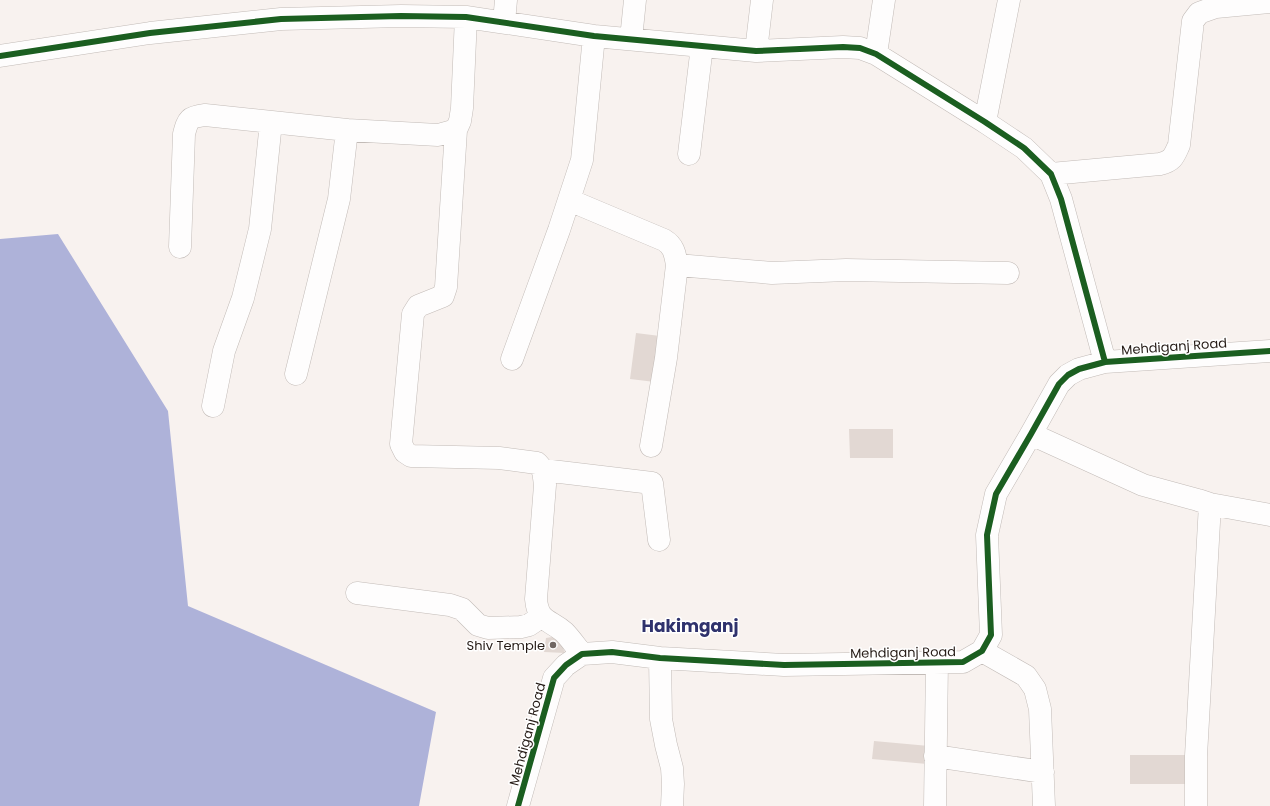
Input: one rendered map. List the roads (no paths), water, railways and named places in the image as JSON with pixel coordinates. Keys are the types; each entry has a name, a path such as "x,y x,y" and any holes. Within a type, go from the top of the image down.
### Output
{"street":[{"path":"504,22 506,0"},
{"path":"630,39 635,0"},
{"path":"756,51 762,0"},
{"path":"876,54 884,0"},
{"path":"985,122 1009,0"},
{"path":"1051,174 1160,164 1173,158 1179,145 1193,21 1198,13 1216,7 1270,2"},
{"path":"0,56 150,33 281,19 401,16 466,17 594,36 756,51 843,47 860,48 876,54 985,122 1024,148 1051,174 1061,199 1105,362"},
{"path":"466,17 462,108 460,121 456,130 446,288 443,296 418,306 413,314 401,444 404,452 411,456 499,458 537,463 543,470 545,485 536,609 541,617 563,631 582,654"},
{"path":"512,358 582,160 594,36"},
{"path":"689,154 702,46"},
{"path":"180,247 184,134 188,121 194,116 205,115 347,130 438,135 456,130"},
{"path":"213,406 224,351 243,298 260,229 272,122"},
{"path":"296,374 339,199 347,130"},
{"path":"569,200 664,240 671,244 675,251 677,265 666,358 651,446"},
{"path":"677,265 772,273 846,270 1008,274"},
{"name":"Mehdiganj Road","path":"518,806 554,678 566,665 582,654 612,652 660,658 784,665 963,662 982,651 991,635 987,534 996,494 1059,384 1068,375 1079,369 1105,362 1270,351"},
{"path":"1031,434 1143,486 1210,504 1270,515"},
{"path":"543,470 652,483 659,540"},
{"path":"1196,806 1196,756 1210,504"},
{"path":"357,593 462,609 478,625 488,628 522,626 541,617"},
{"path":"982,651 1026,676 1035,689 1040,709 1044,806"},
{"path":"660,658 661,719 672,768 672,806"},
{"path":"935,806 937,662"},
{"path":"935,756 1042,772"}],"water":[{"path":"58,234 168,411 188,606 436,712 419,806 0,806 0,239"}],"place":[{"name":"Shiv Temple","path":"553,645"}],"district":[{"name":"Hakimganj","path":"690,626"}]}
